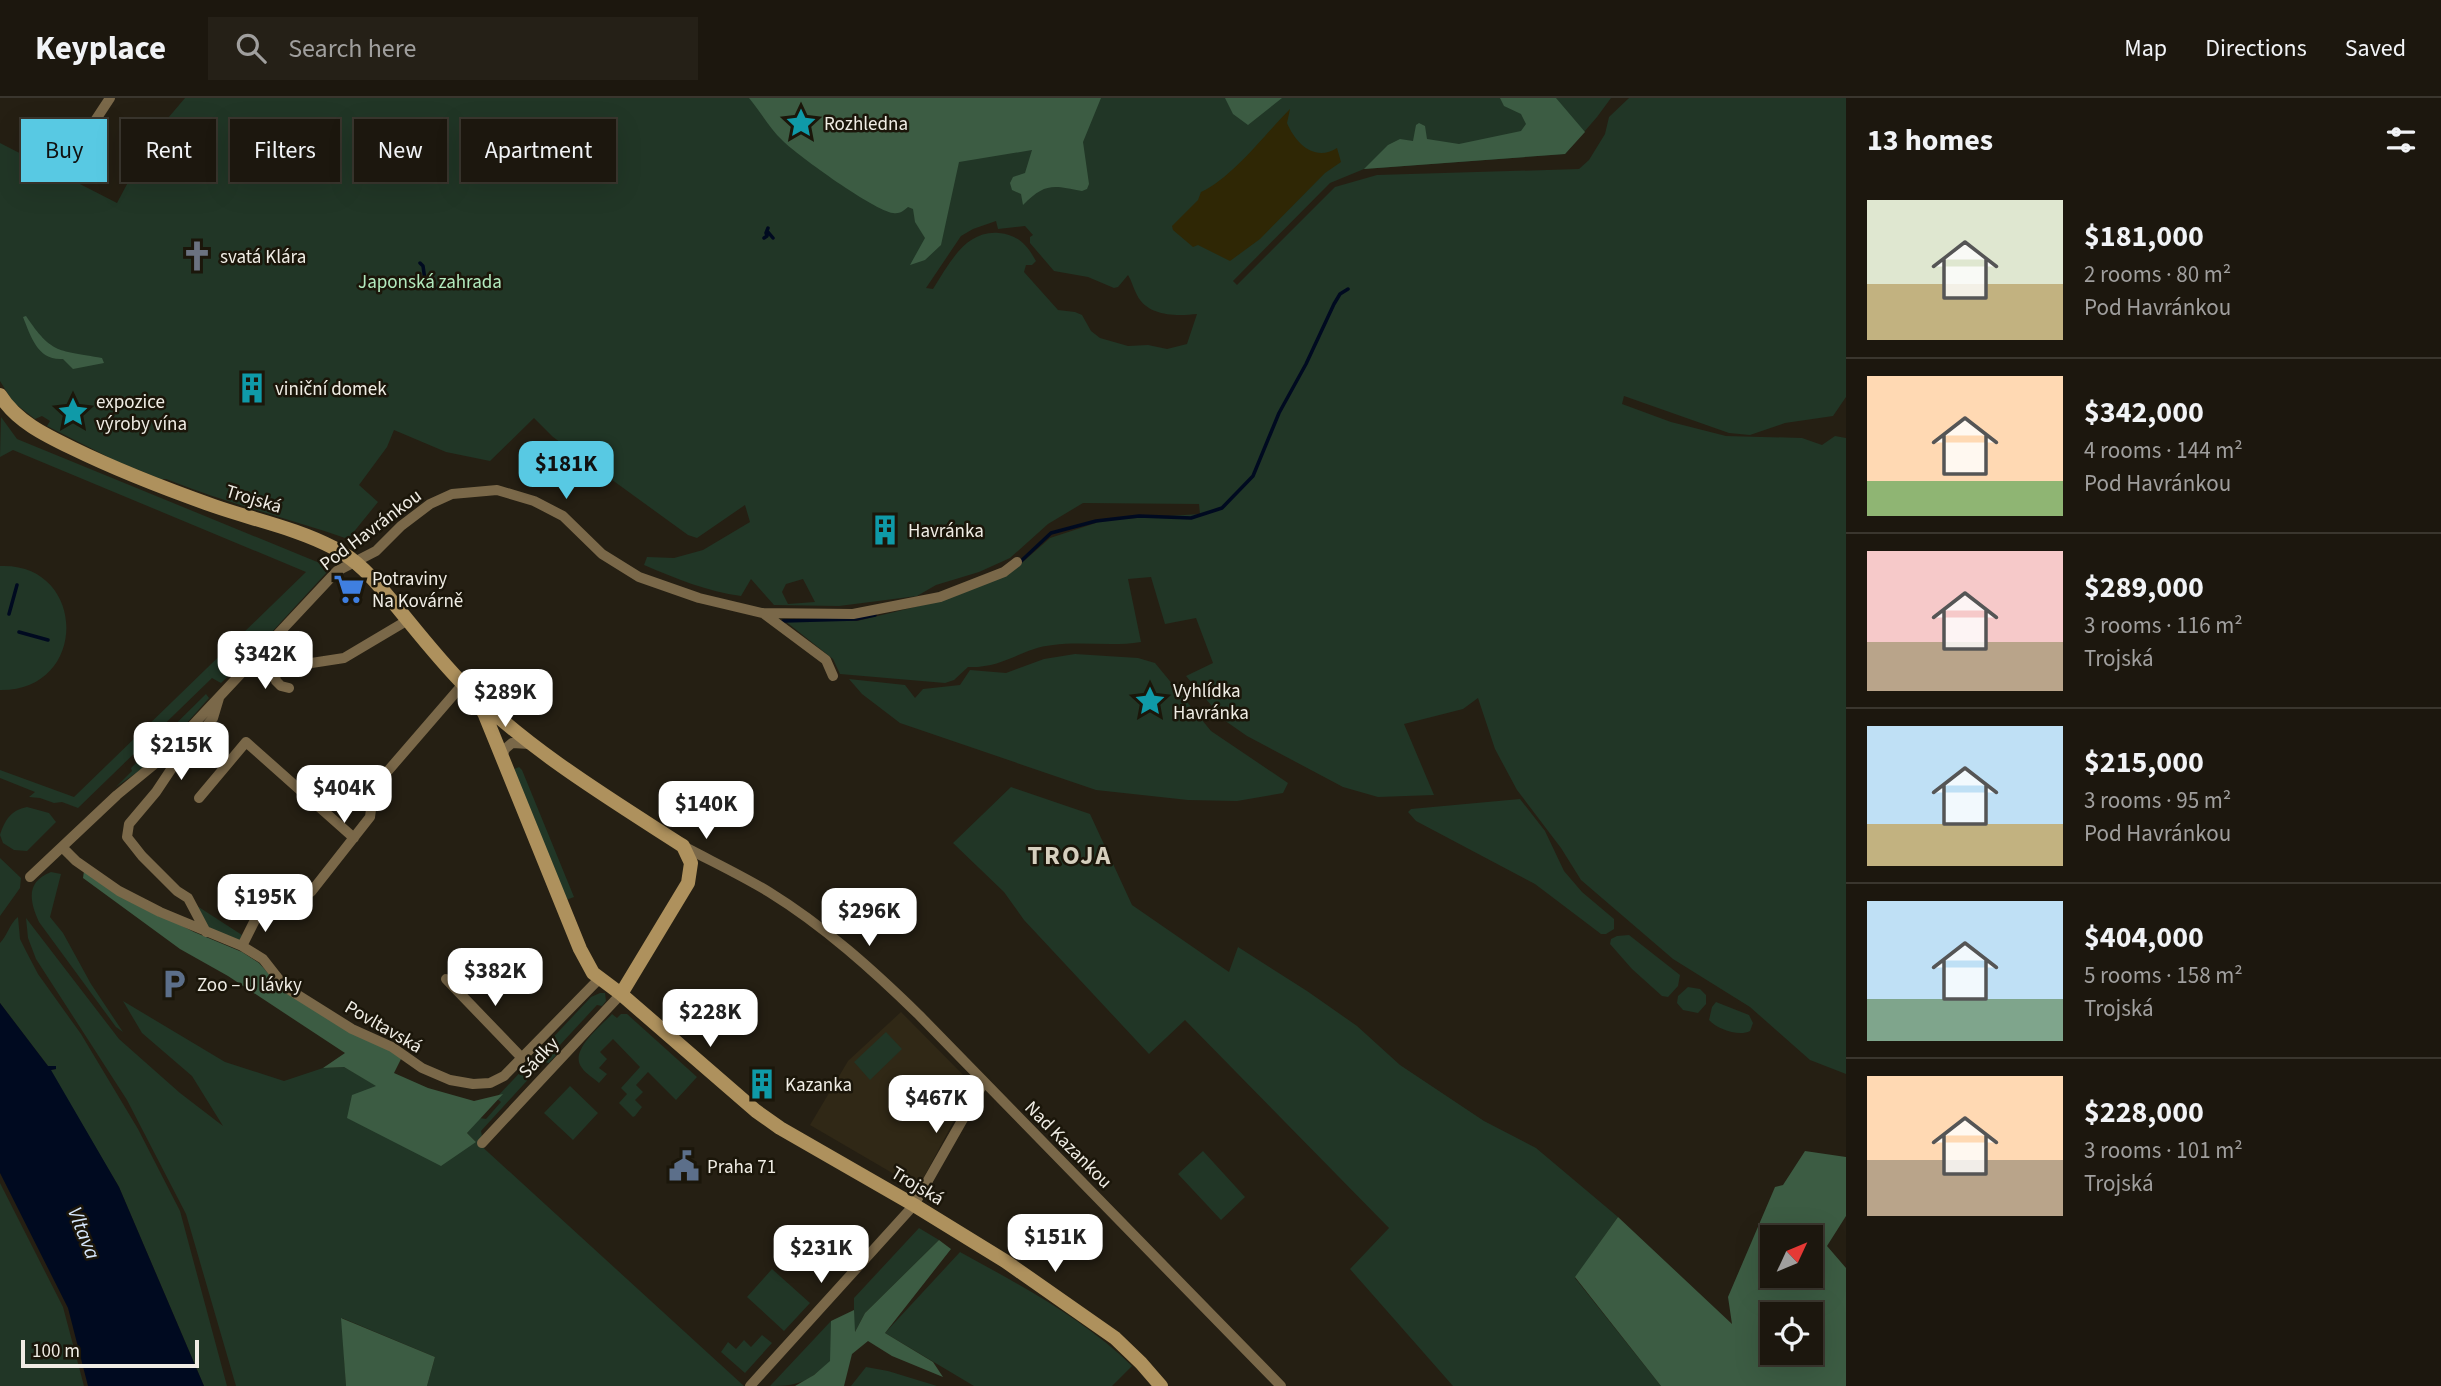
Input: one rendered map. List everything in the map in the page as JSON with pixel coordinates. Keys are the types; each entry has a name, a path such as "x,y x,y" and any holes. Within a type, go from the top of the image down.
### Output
{"street":[{"path":"96,119 110,98"},
{"name":"Trojská","path":"0,395 21,419 95,459 214,506 306,535 357,562 474,695 531,744 583,782 683,846"},
{"name":"Pod Havránkou","path":"63,848 117,795 162,758 338,571 376,551 401,526 430,505 452,494 497,490 534,501 563,516 601,554 639,577 699,598 762,613 853,614 940,597 1004,572 1017,562"},
{"name":"Pod Havránkou","path":"762,613 826,660 833,676"},
{"path":"273,665 305,664 344,658 408,620"},
{"path":"260,653 273,665 276,681 289,688"},
{"path":"311,892 370,817 374,787 463,684"},
{"name":"Pod Havránkou","path":"205,932 188,898 177,891 142,856 127,837 129,824 213,718 220,695"},
{"name":"Trojská","path":"474,695 580,949 588,967 599,979 621,994 756,1111 1005,1261 1115,1338 1161,1386"},
{"path":"198,798 246,742 354,838"},
{"path":"502,757 505,749 512,743 531,744"},
{"path":"621,994 688,883 691,863 683,846"},
{"name":"Nad Kazankou","path":"683,846 769,892 871,969 1281,1386"},
{"path":"30,877 63,848"},
{"name":"Povltavská","path":"63,848 76,861 120,891 205,932 242,946 263,959 285,987 352,1029 392,1047 422,1068 450,1080 473,1084 490,1083 504,1076 522,1059"},
{"path":"231,886 261,908 242,946"},
{"name":"Sádky","path":"446,979 522,1059 599,979"},
{"name":"Sádky","path":"482,1143 621,994"},
{"path":"750,1385 914,1205 984,1082"}],"shaded area":[{"path":"901,1012 973,1085 918,1188 810,1125 848,1061"}],"green space":[{"name":"Japonská zahrada","path":"185,98 1611,98 1565,154 1364,169 1330,183 1233,281 1237,285 1335,187 1377,175 1579,169 1589,160 1605,134 1609,117 1629,98 1846,98 1846,397 1833,416 1785,423 1750,435 1729,433 1624,396 1622,404 1671,422 1726,436 1802,438 1822,445 1835,436 1846,438 1846,1074 1810,1060 1750,1007 1673,959 1581,880 1561,848 1517,790 1495,749 1478,698 1463,709 1404,724 1434,795 1378,797 1343,787 1247,736 1224,720 1186,676 1213,663 1196,618 1165,624 1151,577 1128,579 1141,642 1042,647 992,664 968,667 954,680 945,683 840,674 833,659 785,621 857,621 944,600 1008,575 1050,538 1105,520 1200,514 1199,504 1083,503 1048,524 1010,558 979,572 936,585 917,596 839,606 774,605 751,579 741,596 704,588 644,565 647,557 674,558 703,550 750,522 745,505 697,538 688,535 553,437 534,418 490,461 446,452 394,430 387,447 359,485 378,502 348,539 211,496 114,460 47,426 50,421 42,416 35,419 13,402 0,381 0,143 21,154 21,182 76,182 117,203 128,182 216,182 216,119 167,119","holes":["996,221 998,229 1025,226 1033,235 1030,237 1030,243 1054,271 1088,277 1114,288 1128,275 1137,295 1148,308 1172,315 1197,314 1187,344 1167,349 1148,345 1128,346 1100,338 1091,331 1082,315 1058,310 1024,272 1026,265 1032,265 1036,261 1029,250 1017,239 1006,234 987,234 967,243 959,250 933,289 926,288 961,236","803,579 815,602 788,604 782,592 786,584"]},
{"path":"749,98 1101,98 1083,142 1089,184 1087,189 1043,189 1023,205 1021,194 1012,190 1010,183 1013,177 1025,173 1032,150 959,162 941,245 925,260 910,265 925,238 915,222 913,209 908,207 895,213 884,210 837,182 783,141"},
{"path":"1225,98 1282,98 1248,125 1233,114"},
{"path":"1500,98 1556,98 1585,132 1565,154 1364,169 1388,145 1400,139 1413,141 1416,125 1419,123 1425,126 1427,139 1459,144 1521,131 1526,124 1521,114 1504,106"},
{"path":"26,316 43,338 58,349 102,358 104,363 73,369 63,359 47,356 33,340 23,317"},
{"path":"1,417 17,439 327,566 325,568 328,571 221,683 212,678 78,808 62,802 54,803 29,797 35,792 0,778 0,770 74,797 306,572 13,450 0,457"},
{"path":"0,566 29,570 49,584 62,604 66,627 62,650 50,670 29,685 0,690"},
{"path":"1075,654 1138,658 1155,663 1211,731 1288,783 1283,793 1237,801 1188,800 1096,790 900,723 862,694 849,679 905,685 915,698 923,689 960,685 970,670 1006,673 1044,659"},
{"path":"206,694 209,698 153,761 116,787 132,771 131,768"},
{"path":"519,767 574,897 566,900 512,770"},
{"path":"1011,787 1090,814 1132,905 1229,972 1238,947 1307,991 1357,1026 1400,1065 1484,1121 1536,1148 1618,1217 1575,1278 1661,1386 1453,1386 1350,1269 1389,1228 1185,1020 1149,1054 1024,920 1004,892 953,843"},
{"path":"1520,799 1545,831 1564,871 1582,892 1614,919 1614,929 1601,934 1535,884 1416,821 1408,812 1411,809"},
{"path":"27,807 49,813 56,822 27,851 14,850 3,843 0,835 9,817"},
{"path":"0,858 21,878 20,888 0,916"},
{"path":"84,871 143,906 242,952 259,963 277,983 402,1057 394,1073 428,1088 474,1101 503,1094 467,1133 476,1142 441,1166 347,1118 352,1095 376,1086 344,1067 323,1068 345,1053 228,976 180,949 83,878"},
{"path":"51,872 61,874 50,917 63,933 91,984 123,1032 116,1027 39,922 33,907 33,887"},
{"path":"194,904 242,935 238,943 207,928"},
{"path":"18,917 20,939 38,974 81,1034 138,1129 180,1211 227,1386 204,1386 119,1187 50,1070 56,1069 48,1066 0,1003 0,943"},
{"path":"26,918 119,1039 180,1093 223,1126 192,1076 142,1033 123,1001 225,1062 284,1081 323,1068 344,1067 476,1142 467,1133 480,1118 486,1119 501,1102 496,1098 591,997 605,993 606,1001 602,1006 597,1005 559,1046 561,1050 549,1063 544,1062 481,1131 482,1136 477,1142 744,1386 427,1386 435,1357 342,1318 346,1386 236,1386 186,1214 127,1100 36,959 28,938"},
{"path":"1629,935 1680,975 1678,986 1668,997 1662,996 1632,969 1610,944 1611,939 1617,936"},
{"path":"1688,987 1700,989 1706,995 1706,1004 1698,1013 1683,1010 1677,1003 1678,996"},
{"path":"1716,1002 1749,1015 1753,1023 1750,1031 1734,1033 1709,1020"},
{"path":"612,1014 617,1018 621,1014 627,1014 697,1077 676,1100 648,1072 636,1085 643,1092 635,1100 642,1107 633,1117 619,1103 627,1094 621,1088 640,1067 613,1039 600,1052 607,1059 599,1068 607,1074 599,1083 582,1068 579,1054 582,1047"},
{"path":"886,1032 902,1049 870,1080 854,1062"},
{"path":"570,1086 598,1113 573,1140 544,1113"},
{"path":"1203,1151 1245,1197 1221,1220 1178,1174"},
{"path":"1805,1151 1846,1157 1846,1216 1827,1246 1846,1268 1846,1386 1661,1386 1575,1277 1618,1217 1732,1324 1728,1297 1775,1187 1783,1185"},
{"path":"0,1183 63,1307 84,1386 0,1386"},
{"path":"919,1228 939,1240 865,1313 854,1334 854,1298"},
{"path":"939,1240 951,1249 885,1333 933,1362 943,1377 892,1356 868,1341 852,1354 844,1386 795,1386 830,1361 831,1321 854,1310 855,1332 865,1313"},
{"path":"960,1252 1072,1318 1132,1366 1112,1386 974,1386 885,1333"},
{"path":"772,1269 810,1303 784,1331 747,1297"},
{"path":"341,1318 435,1357 427,1386 346,1386"},
{"path":"831,1321 831,1361 804,1381 770,1386"},
{"path":"762,1335 772,1343 745,1373 721,1352 728,1342 736,1349 744,1340 751,1347"},
{"path":"866,1367 888,1371 937,1386 851,1386"}],"sand":[{"path":"1290,109 1287,123 1301,144 1321,153 1337,148 1341,162 1325,173 1260,239 1230,261 1198,245 1193,247 1173,230 1172,226 1198,200 1201,192 1236,166"}],"water":[{"name":"Vltava","path":"0,1003 48,1066 56,1066 56,1069 51,1070 119,1187 204,1386 88,1386 68,1308 0,1173"}],"waterway":[{"path":"764,238 768,228"},
{"path":"768,232 773,238"},
{"path":"420,263 425,280 435,288"},
{"path":"1019,563 1051,533 1096,521 1139,516 1191,518 1222,508 1253,476 1279,413 1334,304 1340,294 1348,289"},
{"path":"9,614 17,585"},
{"path":"783,621 856,619 875,615"},
{"path":"19,632 48,640"}],"place":[{"name":"Rozhledna","path":"801,123"},
{"name":"svatá Klára","path":"197,256"},
{"name":"viniční domek","path":"252,388"},
{"name":"expozice výroby vína","path":"73,412"},
{"name":"Havránka","path":"885,530"},
{"name":"Potraviny Na Kovárně","path":"349,589"},
{"name":"Vyhlídka Havránka","path":"1150,701"},
{"name":"Zoo – U lávky","path":"174,984"},
{"name":"Kazanka","path":"762,1084"},
{"name":"Praha 71","path":"684,1166"}],"district":[{"name":"TROJA","path":"1070,855"}]}
